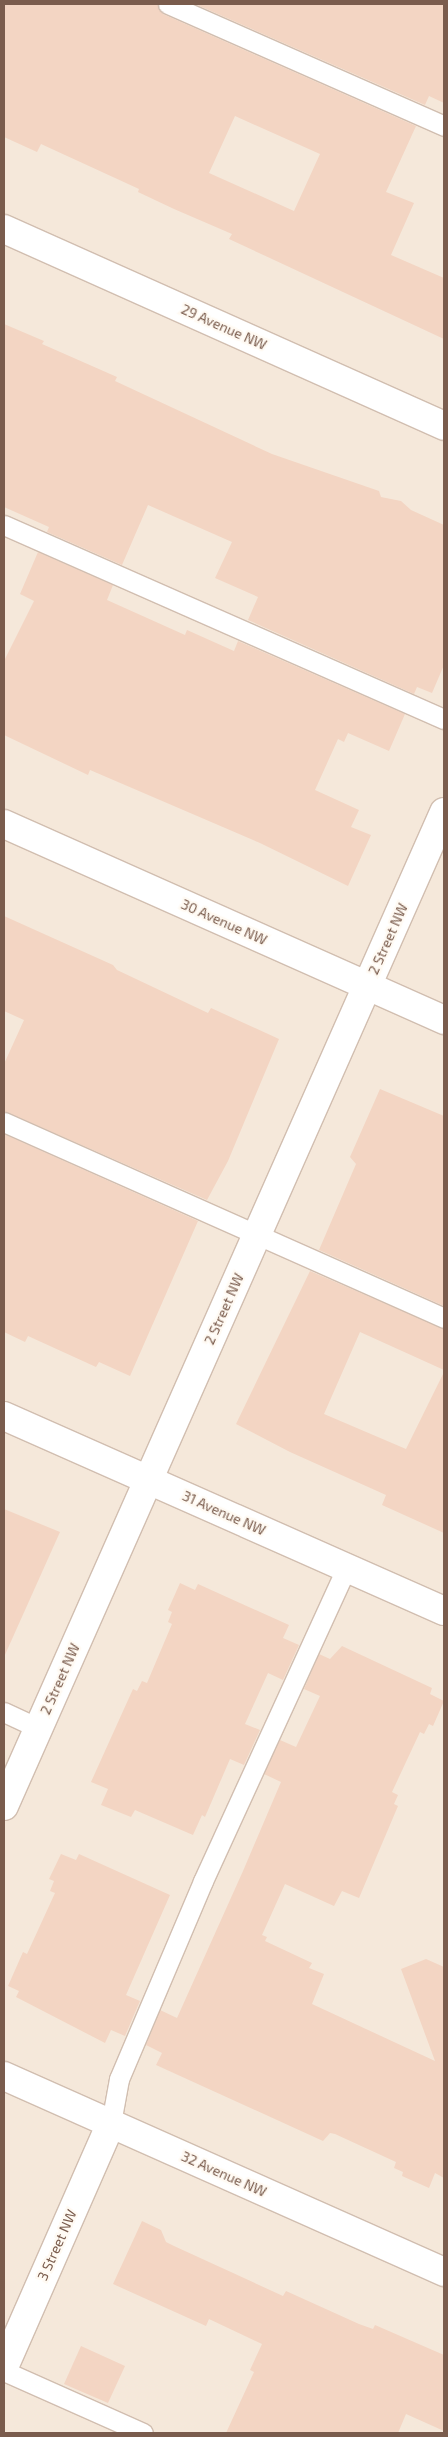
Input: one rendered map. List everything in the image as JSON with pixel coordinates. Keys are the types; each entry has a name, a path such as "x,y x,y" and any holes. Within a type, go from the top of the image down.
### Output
{"street":[{"name":"29 Avenue NW","path":"4,229 444,426"},
{"name":"2 Street NW","path":"4,1806 444,812"},
{"name":"30 Avenue NW","path":"4,824 444,1020"},
{"name":"31 Avenue NW","path":"4,1416 444,1611"},
{"name":"32 Avenue NW","path":"4,2076 444,2272"},
{"name":"3 Street NW","path":"4,2367 111,2123"}],"lane":[{"path":"168,4 444,126"},
{"path":"4,525 444,719"},
{"path":"4,1122 444,1318"},
{"path":"111,2123 119,2079 188,1917 347,1567"},
{"path":"4,1712 38,1728"},
{"path":"4,2372 144,2433"}],"shaded area":[{"path":"4,4 444,4 444,2433 4,2433"}],"building":[{"path":"4,4 157,4 163,14 416,126 386,192 414,203 391,255 444,278 444,339 229,239 232,234 174,209 138,192 139,189 41,144 37,152 4,137","holes":["235,116 320,154 294,211 209,173"]},
{"path":"195,4 444,4 444,103 429,96 425,105"},
{"path":"4,324 44,341 42,344 117,377 115,381 272,454 379,491 381,497 401,501 411,510 444,525 444,665 432,693 417,687 414,694 248,620 258,597 215,578 232,542 148,505 122,565 47,532 49,527 4,507"},
{"path":"38,552 113,585 107,600 185,635 187,630 234,651 238,641 405,714 389,751 348,733 344,742 338,739 315,790 359,810 351,827 371,835 348,886 260,843 90,770 88,775 4,735 4,661 34,601 20,594"},
{"path":"4,916 113,965 117,970 208,1013 211,1008 279,1039 228,1161 207,1200 4,1111 4,1064 24,1020 4,1011"},
{"path":"380,1089 444,1116 444,1306 319,1250 356,1164 350,1157"},
{"path":"4,1134 198,1221 130,1376 99,1362 96,1367 28,1336 25,1342 4,1332"},
{"path":"310,1271 444,1329 444,1370 360,1332 324,1414 406,1449 444,1372 444,1533 382,1505 386,1495 290,1452 236,1424"},
{"path":"4,1509 60,1532 4,1657"},
{"path":"180,1583 195,1590 198,1584 289,1625 283,1638 299,1645 283,1680 268,1673 245,1724 260,1730 244,1765 230,1759 205,1817 202,1815 193,1835 135,1810 131,1817 101,1805 108,1789 91,1782 133,1689 137,1691 142,1681 147,1683 172,1624 168,1622 172,1612 168,1610"},
{"path":"342,1646 432,1688 430,1694 444,1701 433,1726 429,1724 424,1734 420,1732 392,1792 398,1795 394,1804 398,1806 359,1898 342,1891 334,1906 285,1884 262,1935 267,1937 265,1941 312,1963 309,1968 324,1974 312,2004 435,2061 401,1969 426,1959 444,1967 444,2178 435,2173 429,2188 402,2176 403,2172 394,2168 396,2162 335,2134 330,2133 323,2141 156,2065 162,2053 146,2045 160,2010 177,2018 243,1871 281,1782 264,1774 280,1740 296,1747 320,1696 304,1689 319,1654 330,1659"},
{"path":"61,1854 76,1860 79,1854 170,1895 126,1995 140,2001 125,2036 111,2030 105,2043 16,1997 19,1991 8,1986 23,1952 27,1954 55,1893 50,1891 54,1881 49,1879"},
{"path":"142,2221 161,2230 166,2242 283,2296 286,2291 359,2324 373,2329 375,2325 444,2355 444,2431 406,2414 398,2433 226,2433 254,2372 250,2370 262,2344 209,2319 206,2326 113,2284"},
{"path":"81,2346 125,2366 108,2403 64,2384"}]}
